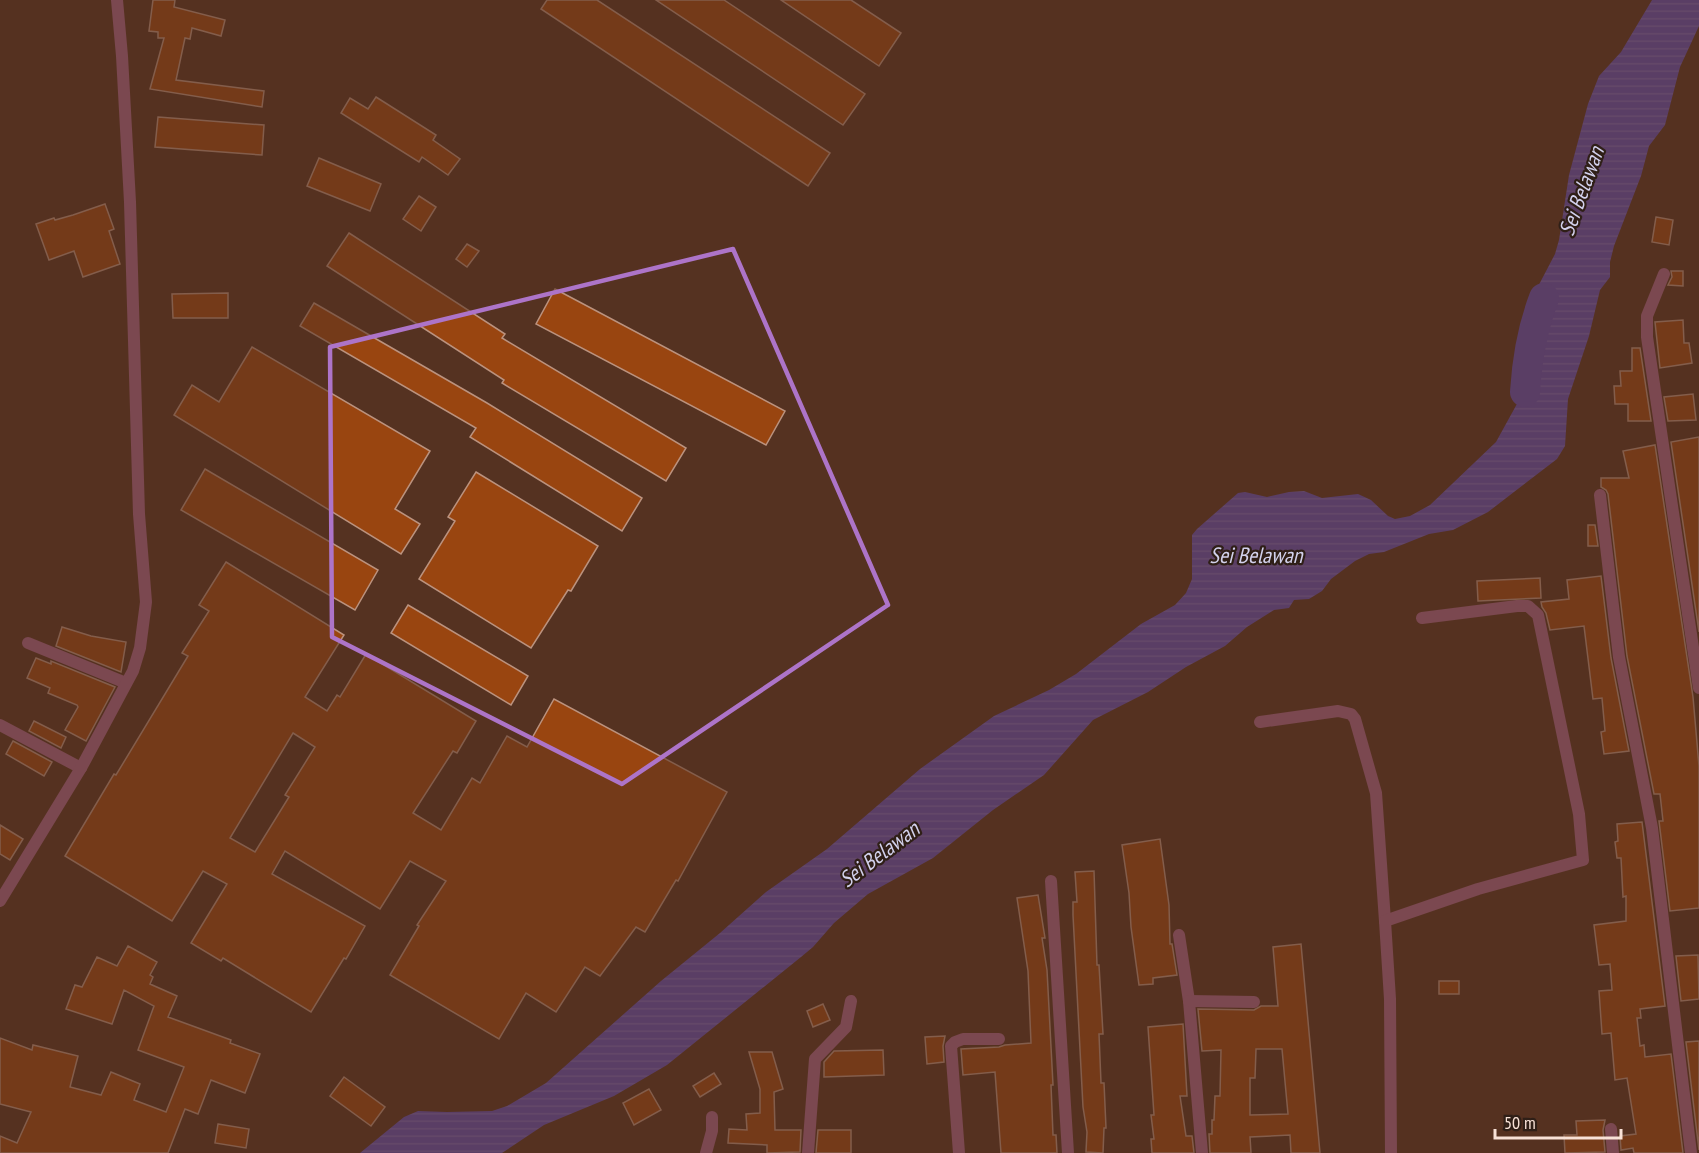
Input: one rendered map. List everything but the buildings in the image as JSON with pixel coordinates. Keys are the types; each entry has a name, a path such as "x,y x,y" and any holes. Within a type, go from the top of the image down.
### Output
{"street":[{"path":"0,901 81,768 133,671 140,648 146,602 139,514 130,202 117,0"},
{"path":"1664,274 1647,316 1647,337 1699,688"},
{"path":"1599,495 1619,657 1652,828 1691,1153"},
{"path":"1385,921 1478,889 1583,860 1579,814 1539,615 1528,606 1517,606 1422,618"},
{"path":"27,643 126,683"},
{"path":"1260,722 1338,711 1351,714 1355,719 1376,793 1390,999 1391,1153"},
{"path":"0,725 81,768"},
{"path":"1051,880 1068,1153"},
{"path":"1179,935 1189,1001 1203,1153"},
{"path":"808,1153 815,1059 846,1027 851,1001"},
{"path":"1189,1001 1254,1002"},
{"path":"959,1153 951,1046 954,1042 963,1039 999,1039"},
{"path":"706,1153 712,1131 712,1116"},
{"path":"1611,1129 1613,1153"}],"highlighted area":[{"path":"733,249 888,605 622,784 332,637 330,347"}],"water":[{"name":"Sei Belawan","path":"1652,0 1699,0 1699,26 1680,67 1665,125 1649,146 1641,176 1614,246 1610,262 1610,277 1600,290 1589,336 1568,399 1565,446 1557,459 1488,512 1453,530 1429,534 1355,561 1331,579 1322,591 1309,599 1294,600 1289,608 1274,610 1247,627 1225,646 1186,667 1148,692 1093,720 1044,775 993,810 933,858 868,894 834,923 813,947 667,1065 614,1096 544,1125 502,1153 360,1153 404,1117 418,1111 492,1111 507,1106 546,1083 766,892 827,849 920,769 994,716 1049,690 1076,674 1141,624 1175,605 1186,593 1192,579 1192,535 1238,493 1245,492 1267,497 1304,491 1322,498 1358,494 1371,500 1388,516 1395,519 1410,516 1430,505 1496,442 1518,402 1524,374 1523,360 1534,343 1530,329 1532,298 1555,254 1569,175 1588,104 1599,76 1621,52"}],"waterway":[{"name":"Sei Belawan","path":"1525,392 1531,344 1544,298"}]}
